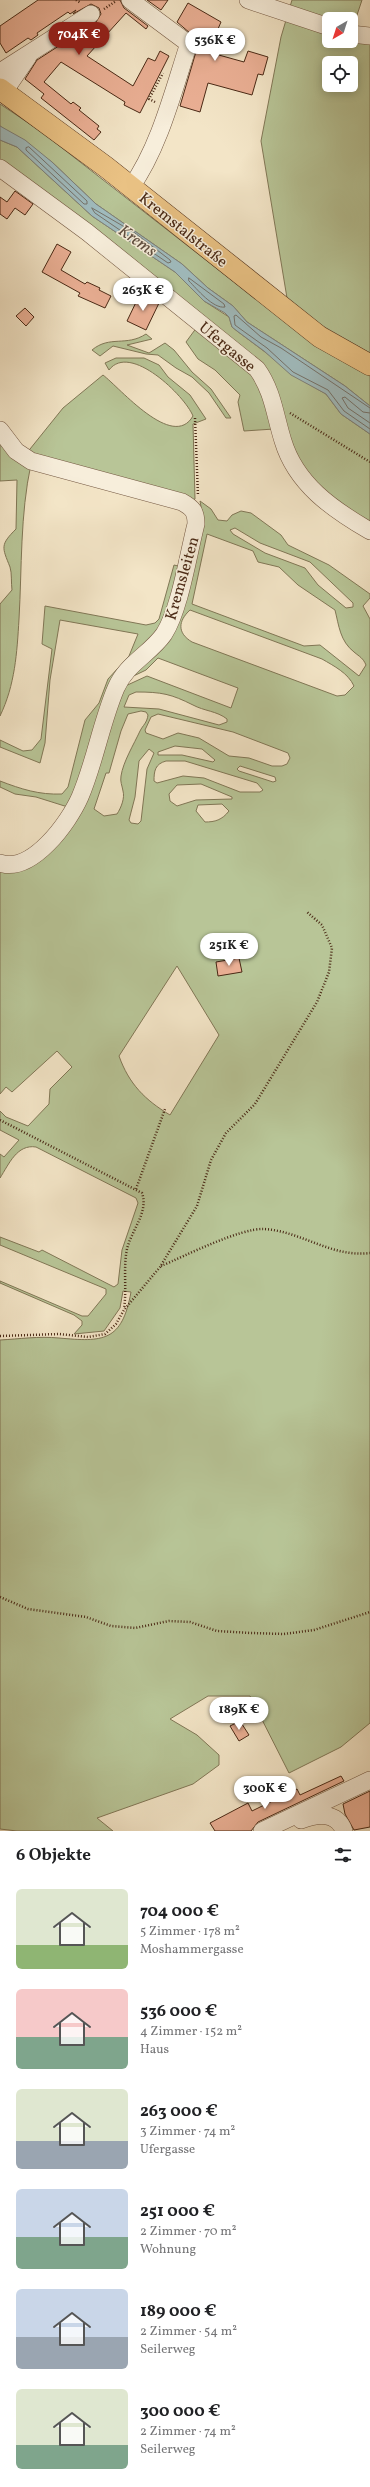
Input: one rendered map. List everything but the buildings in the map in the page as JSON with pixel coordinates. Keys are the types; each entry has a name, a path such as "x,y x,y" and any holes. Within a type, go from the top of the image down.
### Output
{"main road":[{"name":"Kremstalstraße","path":"2,91 48,123 131,187 320,337 370,365"}],"street":[{"path":"130,0 185,41 188,46 168,107 140,174 131,187"},
{"path":"248,0 322,25"},
{"path":"0,72 90,14"},
{"path":"358,35 370,36"},
{"path":"2,91 33,51"},
{"name":"Ufergasse","path":"0,168 87,232 257,369 265,381 273,402 290,462 305,482 324,500 370,531"},
{"path":"0,430 16,451 31,461 169,498 191,507"},
{"name":"Kremsleiten","path":"0,863 16,865 27,861 44,847 73,811 80,795 116,687 130,666 157,642 169,625 196,524 196,514 191,507"},
{"path":"267,1829 370,1780"},
{"path":"267,1829 317,1814 333,1817 342,1824 344,1831"}],"path":[{"path":"273,402 370,462"},
{"path":"191,507 198,499 195,418"},
{"path":"0,1336 52,1334 88,1337 105,1334 116,1324 124,1310 160,1267 197,1206 211,1160 226,1133 255,1104 317,1002 329,972 332,948 322,925 307,912"},
{"path":"136,1189 165,1109"},
{"path":"0,1120 142,1193 145,1201 127,1248 127,1292 124,1310"},
{"path":"160,1267 241,1233 263,1229 290,1235 328,1249 359,1254 370,1253"},
{"path":"0,1597 28,1609 86,1617 111,1626 135,1628 169,1621 190,1622 217,1631 251,1634 284,1634 314,1630 370,1612"}],"green space":[{"path":"292,0 362,0 358,12 322,12 322,48 358,48 358,31 370,33 370,353 321,325 287,298 261,141 281,37"},
{"path":"0,104 39,130 315,345 370,376 370,406 345,386 247,322 233,306 208,288 182,264 96,204 52,162 0,126"},
{"path":"0,140 17,147 92,216 175,272 204,301 229,317 232,327 305,382 326,394 341,414 370,434 370,525 350,513 309,478 289,439 281,402 272,380 0,160"},
{"path":"197,327 235,357 260,384 274,429 244,431 238,402 240,395 215,370 198,359 186,342"},
{"path":"146,334 152,339 127,345 149,353 165,343 174,350 192,372 211,389 231,418 226,418 209,393 192,377 158,355 146,354 113,346 100,356 92,350 105,343 132,340"},
{"path":"116,358 144,358 159,365 168,377 190,395 206,419 193,424 195,499 191,501 26,454 63,408 103,375 147,414 160,422 173,426 184,425 193,416 188,407 168,385 143,367 130,363 118,363 109,370 105,363"},
{"path":"0,438 31,464 27,483 23,522 16,656 9,693 0,716 0,604 12,590 11,569 5,555 4,546 7,539 16,529 17,480 0,481"},
{"path":"200,501 211,509 218,520 227,521 232,515 241,511 251,513 281,535 288,545 329,565 370,594 370,598 363,606 370,619 370,1723 341,1747 289,1773 250,1696 208,1696 170,1719 197,1735 219,1755 219,1765 193,1784 97,1818 113,1831 17,1831 0,1829 0,1340 52,1337 88,1340 108,1335 116,1330 122,1321 131,1292 123,1291 120,1308 104,1331 74,1334 82,1325 82,1321 74,1315 0,1283 0,1281 82,1316 88,1316 106,1294 106,1289 0,1245 0,1237 39,1252 42,1250 114,1287 118,1284 122,1250 138,1203 136,1198 36,1147 24,1149 14,1156 0,1178 0,1154 4,1157 19,1140 0,1130 0,1111 6,1117 28,1126 49,1104 50,1089 72,1067 57,1051 12,1092 6,1087 0,1094 0,867 65,827 121,688 147,676 231,708 238,688 158,658 146,670 121,682 159,644 202,512","holes":["235,528 260,543 310,562 353,603 353,607 346,608 318,585 305,568 265,553 233,534 230,530","207,534 253,551 258,562 279,567 298,585 335,610 343,638 349,648 362,659 366,665 359,676 320,645 304,646 192,604","190,610 322,659 336,667 348,677 354,686 345,695 337,696 192,642 184,635 181,623 183,618","136,692 160,693 219,714 227,719 227,722 219,725 159,709 124,707 129,695","141,711 146,712 148,715 147,720 129,753 122,771 121,780 123,800 121,806 117,814 104,816 94,809 106,773 109,773 121,731 128,714","158,714 233,732 288,753 290,758 287,764 282,766 272,766 249,758 229,756 199,738 178,733 163,739 146,733 145,730 151,717","175,746 202,749 215,760 213,762 182,755 158,755 158,752","149,749 154,753 147,769 141,821 138,824 131,823 129,820 135,797 139,761","166,761 185,761 257,783 263,790 260,792 240,792 204,778 183,776 157,783 154,781 154,774 159,764","240,766 275,777 276,781 273,782 239,771 237,769","201,784 232,797 232,799 196,800 177,806 170,801 169,794 177,785","222,804 229,811 224,817 218,820 205,822 196,811 198,805","177,966 219,1035 170,1115 153,1103 139,1090 123,1066 119,1056"]},
{"path":"174,565 182,567 166,623 127,664 71,808 36,797 15,794 0,787 0,781 30,791 46,794 62,794 68,787 85,720 99,703 108,679 129,656 138,634 60,620 50,680 45,743 40,763 0,747 0,740 23,751 32,750 41,739 52,649 42,644 45,606 146,625 155,623 159,619"}],"water":[{"name":"Krems","path":"0,126 25,140 52,162 96,204 182,264 208,288 233,306 247,322 345,386 370,406 370,434 341,414 326,394 291,375 264,351 232,327 229,317 225,313 204,301 175,272 92,216 17,147 0,140"}]}
